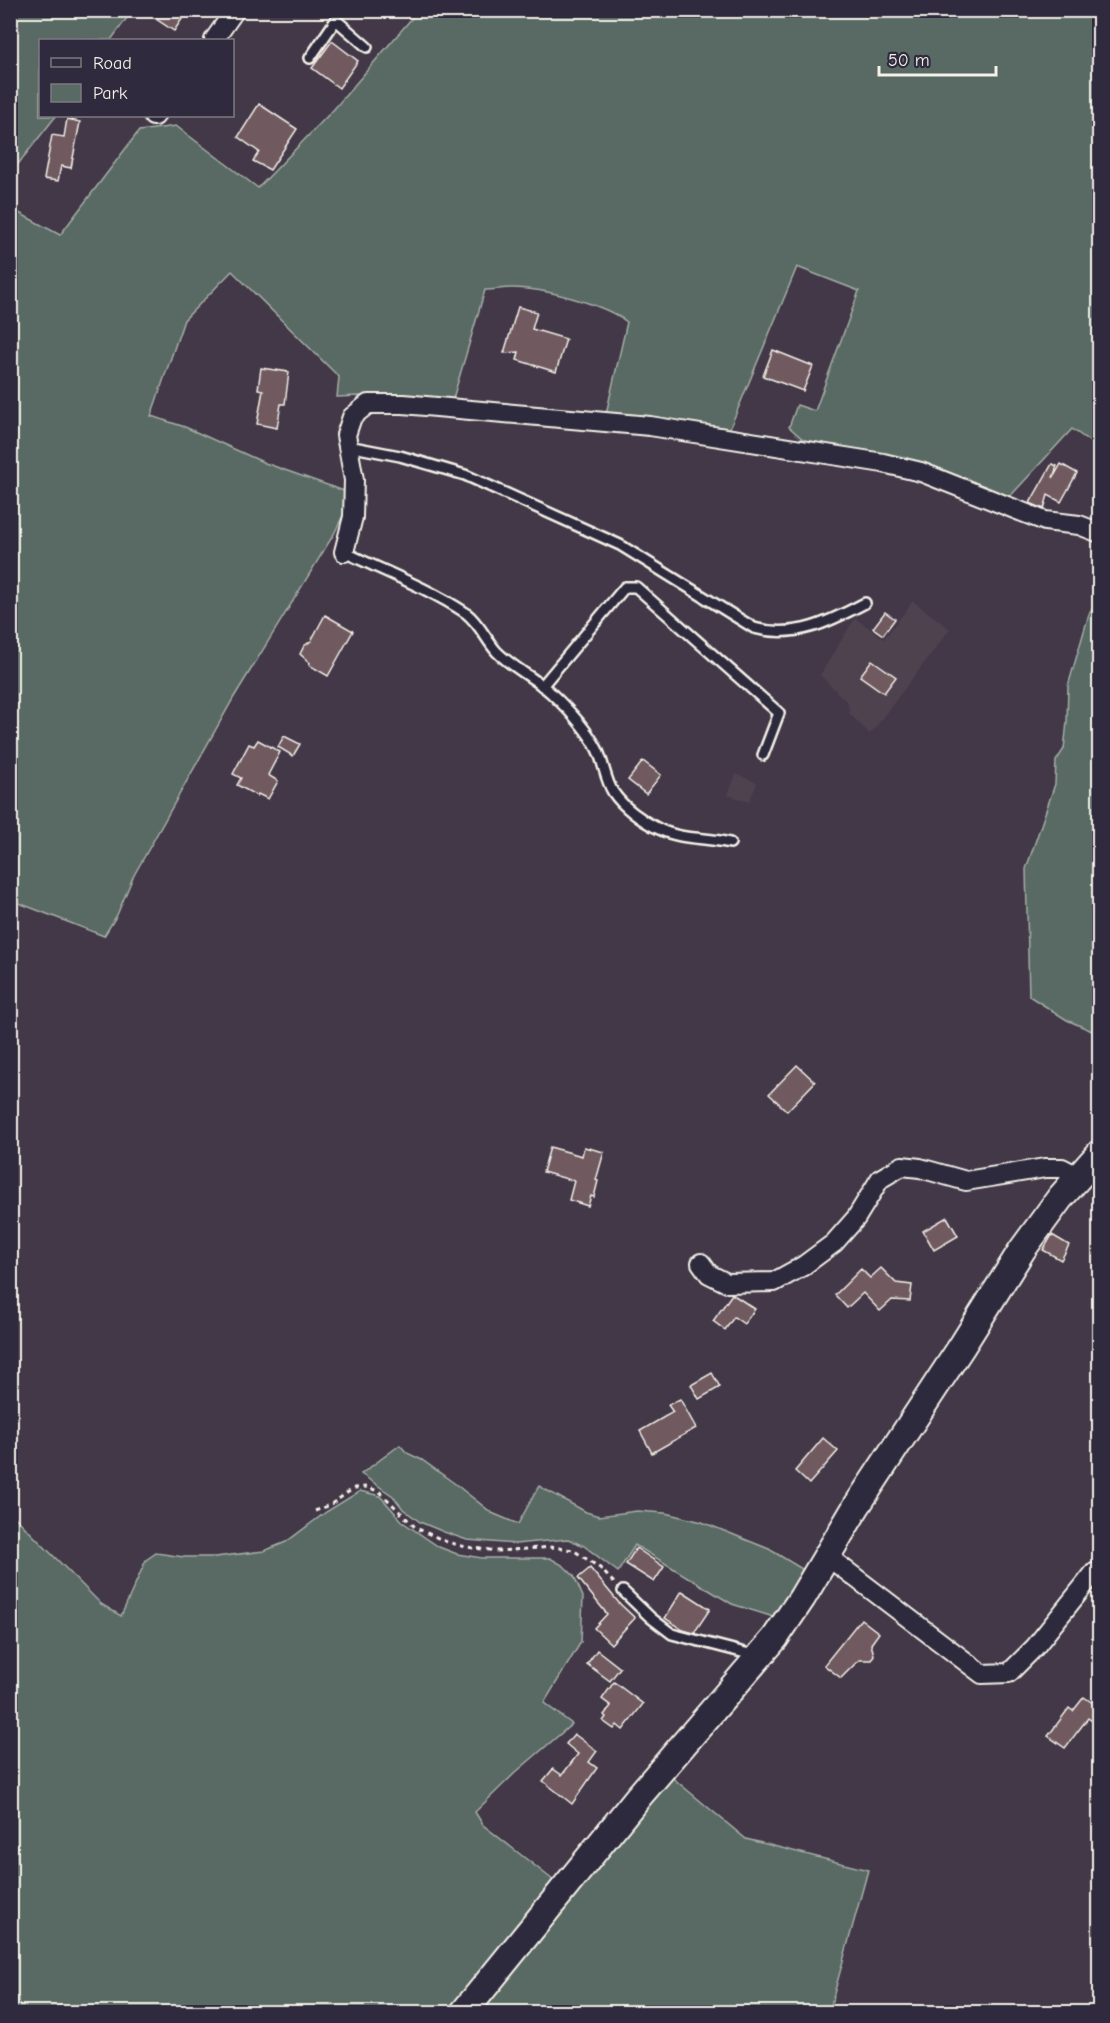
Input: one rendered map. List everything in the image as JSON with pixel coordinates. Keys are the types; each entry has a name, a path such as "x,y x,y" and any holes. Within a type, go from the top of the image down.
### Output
{"street":[{"path":"215,39 235,10"},
{"path":"344,552 353,517 354,489 346,435 352,417 368,404 403,404 650,426 883,464 921,472 1045,521 1079,525 1100,533"},
{"path":"464,2013 639,1796 775,1638 802,1598 856,1507 963,1346 1022,1250 1060,1198 1100,1153"},
{"path":"701,1263 709,1274 727,1283 774,1282 803,1266 834,1243 856,1218 880,1179 902,1166 920,1168 966,1181 1045,1168 1062,1168 1079,1177"},
{"path":"827,1556 982,1674 1009,1673 1035,1647 1095,1573"}],"lane":[{"path":"331,10 336,20 367,47"},
{"path":"310,58 336,20"},
{"path":"348,447 399,456 465,475 620,544 754,628 770,632 786,632 825,624 865,603"},
{"path":"344,552 442,599 467,614 480,627 497,652 542,686 578,720 597,748 614,792 627,807 660,829 676,835 694,839 708,838 729,843"},
{"path":"542,686 625,587 636,586 778,713 763,755"},
{"path":"623,1591 651,1618 672,1634 759,1656"}],"path":[{"path":"315,1510 330,1505 354,1488 367,1487 380,1492 416,1528 447,1542 498,1551 544,1547 573,1550 600,1568 623,1591"}],"shaded area":[{"path":"913,601 950,629 870,734 849,713 848,703 820,675 855,618 884,639"},
{"path":"736,774 757,783 749,802 728,795"}],"green space":[{"path":"11,10 132,11 112,39 39,39 39,117 55,117 11,173"},
{"path":"418,11 1099,11 1099,448 1072,429 1004,503 812,447 789,427 797,405 815,411 859,291 797,267 730,428 720,432 606,414 627,322 589,303 525,289 485,290 452,402 360,396 337,397 339,377 232,271 184,320 151,416 185,427 265,463 347,492 346,509 334,534 234,697 133,877 117,915 104,936 11,900 10,208 60,235 139,131 176,126 258,188 334,109"},
{"path":"1099,599 1099,1034 1067,1020 1029,996 1026,869 1055,784 1056,761 1064,749 1068,686 1089,614"},
{"path":"400,1445 407,1453 422,1460 492,1513 518,1524 539,1486 586,1512 599,1516 637,1511 665,1513 702,1522 769,1549 807,1572 780,1619 732,1604 635,1545 618,1572 584,1546 568,1539 515,1544 467,1540 420,1522 403,1509 393,1496 361,1474"},
{"path":"360,1491 380,1496 404,1523 439,1547 457,1554 482,1558 550,1558 564,1566 574,1576 583,1597 581,1642 544,1703 572,1724 516,1772 475,1812 483,1825 558,1884 452,2012 11,2012 10,1512 101,1604 121,1616 146,1560 156,1553 184,1557 215,1557 264,1551 286,1542 326,1512"},
{"path":"668,1774 746,1839 868,1870 829,2012 472,2012"}],"building":[{"path":"162,10 188,10 174,31 156,19"},
{"path":"332,41 358,61 339,88 312,68"},
{"path":"259,104 297,129 270,170 253,161 259,152 238,137"},
{"path":"67,119 80,122 71,168 61,166 58,181 44,179 52,135 64,137"},
{"path":"518,307 537,312 532,329 566,339 556,372 517,360 519,352 504,353"},
{"path":"773,350 813,366 803,391 763,376"},
{"path":"261,368 289,372 285,404 281,404 277,428 257,424 263,390 258,389"},
{"path":"1052,464 1057,466 1053,478 1061,464 1077,473 1061,502 1048,495 1044,509 1030,503"},
{"path":"885,612 895,619 883,635 873,628"},
{"path":"325,615 353,631 328,676 309,665 310,663 300,654 304,646 311,641"},
{"path":"872,660 896,677 884,693 860,676"},
{"path":"284,736 300,744 293,756 278,747"},
{"path":"258,740 280,752 268,775 278,781 268,799 237,785 241,778 233,774 249,744 254,746"},
{"path":"643,761 661,775 646,794 628,780"},
{"path":"797,1065 815,1082 787,1111 769,1094"},
{"path":"550,1147 582,1156 584,1147 604,1152 594,1197 591,1196 588,1206 569,1200 574,1181 543,1172"},
{"path":"947,1217 958,1236 934,1250 923,1231"},
{"path":"1052,1235 1069,1245 1061,1260 1043,1250"},
{"path":"881,1268 896,1283 912,1285 910,1301 892,1300 880,1311 863,1293 847,1308 835,1295 861,1269 870,1278"},
{"path":"732,1294 755,1309 744,1324 734,1317 725,1330 713,1321"},
{"path":"712,1373 720,1387 699,1399 691,1385"},
{"path":"680,1399 696,1428 652,1453 640,1431 673,1412 668,1405"},
{"path":"823,1438 838,1451 809,1484 795,1471"},
{"path":"636,1548 664,1567 654,1582 626,1564"},
{"path":"590,1568 619,1603 635,1618 611,1644 594,1628 607,1614 578,1578"},
{"path":"682,1591 710,1609 694,1633 683,1630 665,1618"},
{"path":"861,1619 879,1633 871,1644 874,1655 871,1660 859,1660 841,1678 824,1665"},
{"path":"597,1650 620,1668 610,1681 587,1664"},
{"path":"614,1682 643,1704 623,1730 617,1725 614,1729 603,1721 606,1717 604,1715 611,1706 602,1699"},
{"path":"1084,1697 1100,1708 1100,1727 1088,1718 1065,1748 1048,1736 1069,1708 1073,1711"},
{"path":"574,1734 597,1751 589,1762 597,1768 572,1804 543,1781 553,1769 562,1775 578,1754 566,1744"}]}
